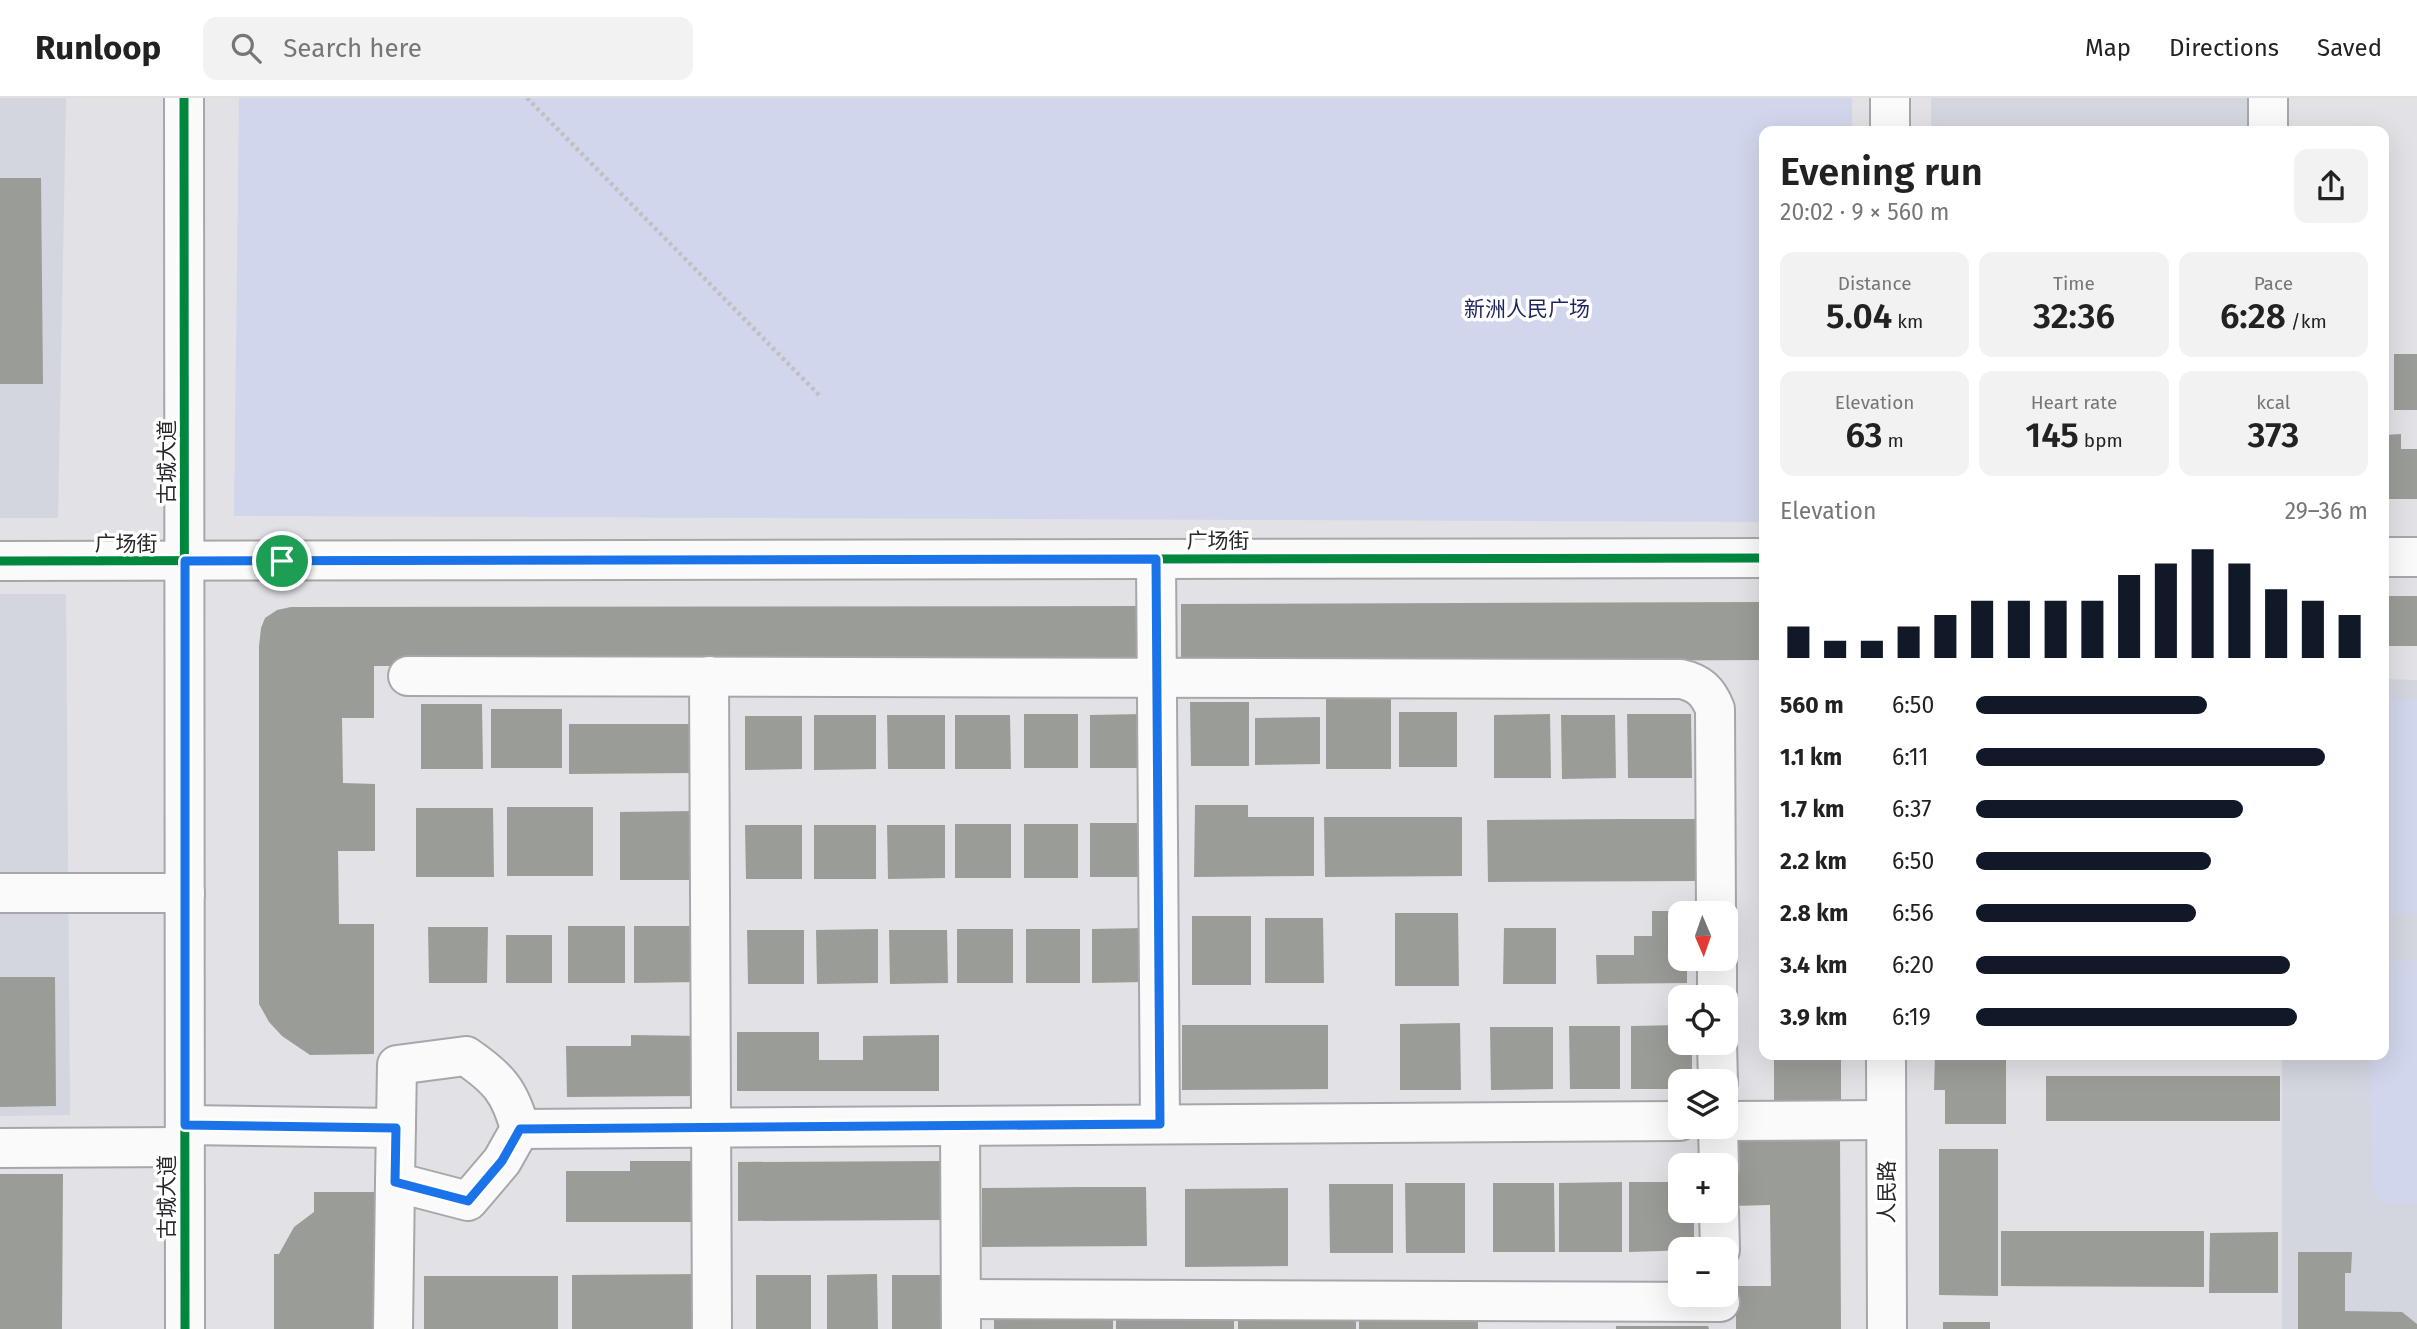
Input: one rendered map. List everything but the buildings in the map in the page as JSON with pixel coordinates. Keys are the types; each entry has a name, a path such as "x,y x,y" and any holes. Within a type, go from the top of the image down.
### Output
{"street":[{"name":"古城大道","path":"184,98 185,1329"},
{"path":"1890,98 1890,126"},
{"path":"2268,98 2268,126"},
{"path":"2389,557 2417,557"},
{"name":"广场街","path":"0,561 1759,558"},
{"path":"1156,559 1160,1124"},
{"path":"408,676 1667,679 1692,682 1710,697 1715,709 1716,901"},
{"path":"709,676 712,1329"},
{"path":"0,893 185,893"},
{"path":"393,1329 395,1182 397,1065 466,1056 492,1074 506,1090 520,1129 502,1161 468,1201 395,1182"},
{"name":"人民路","path":"1886,1060 1887,1329"},
{"path":"1738,1121 1886,1120"},
{"path":"520,1129 1668,1121"},
{"path":"960,1126 961,1314 1720,1309"},
{"path":"0,1148 185,1136 396,1128"}],"path":[{"path":"527,98 819,396"}],"shaded area":[{"path":"0,98 66,98 58,518 0,518"},
{"path":"1931,98 2257,98 2256,126 1931,126"},
{"path":"0,594 66,594 70,1115 0,1116"},
{"path":"2389,679 2417,680 2417,1329 2282,1329 2282,1060 2389,1060"}],"green space":[{"name":"新洲人民广场","path":"239,98 1852,98 1852,126 1759,126 1759,522 234,516"},
{"path":"2417,700 2417,914 2389,914 2389,702"},
{"path":"2417,961 2417,1203 2383,1203 2373,1190 2369,1060 2389,1060 2389,962"}],"cycle path":[{"path":"184,98 185,1329"},
{"path":"0,561 1759,558"}],"route":[{"path":"1156,559 1160,1124 520,1129 502,1161 468,1201 395,1182 396,1128 185,1125 185,561 282,561 1156,559"}]}
